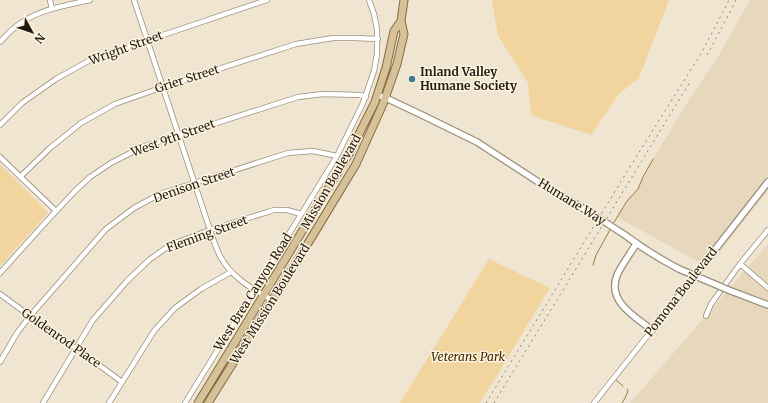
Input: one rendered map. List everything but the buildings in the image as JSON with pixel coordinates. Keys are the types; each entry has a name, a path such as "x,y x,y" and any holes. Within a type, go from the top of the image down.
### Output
{"main road":[{"path":"386,98 397,64 404,34 401,21 404,0"},
{"name":"Mission Boulevard","path":"198,403 349,154 377,95 386,68 394,31 401,21"},
{"name":"West Mission Boulevard","path":"208,403 356,164 386,98"},
{"path":"334,200 331,199 330,196 337,179 336,175"}],"street":[{"path":"50,0 52,9"},
{"path":"0,42 12,29 34,15 90,0"},
{"path":"134,0 194,183 220,256 231,272 254,290 272,300"},
{"name":"Wright Street","path":"0,125 22,103 56,79 92,59 267,0"},
{"name":"West Brea Canyon Road","path":"185,403 337,156 366,97 374,71 378,40 374,14 369,0"},
{"name":"Grier Street","path":"20,177 50,148 81,123 115,104 296,44 333,38 378,40"},
{"name":"West 9th Street","path":"0,272 56,211 90,178 111,163 142,147 298,97 323,94 360,95 366,97"},
{"name":"Humane Way","path":"377,95 477,142 540,183 594,215 664,262 768,305"},
{"name":"Denison Street","path":"0,362 30,316 106,229 134,208 160,194 288,153 313,151 337,156"},
{"path":"0,157 56,211"},
{"name":"Pomona Boulevard","path":"594,403 768,182"},
{"name":"Fleming Street","path":"42,403 93,320 127,281 149,260 170,245 210,230 274,210 287,210 301,214"},
{"path":"706,316 711,304 740,264 768,230"},
{"path":"636,244 618,274 614,286 617,298 622,305 652,330"},
{"path":"740,264 768,288"},
{"path":"109,403 154,330 175,308 201,288 231,272"},
{"name":"Goldenrod Place","path":"0,294 76,347 122,382"}],"shaded area":[{"path":"750,0 768,0 768,190 708,267 617,217 627,201 638,189 653,159 690,98 716,60"},
{"path":"768,244 768,403 630,403"}],"green space":[{"path":"492,0 669,0 639,78 619,94 591,135 531,115 528,83 498,36"},
{"path":"0,164 48,212 0,266"},
{"name":"Veterans Park","path":"489,259 550,288 480,403 400,403"}],"waterway":[{"path":"613,224 627,201 638,189 653,159"},
{"path":"593,265 596,255 611,228"},
{"path":"616,380 623,386"},
{"path":"622,403 628,391 627,389"}],"railway":[{"path":"486,403 702,52 729,0"},
{"path":"707,55 736,0"},
{"path":"494,403 690,82"}],"place":[{"name":"Inland Valley Humane Society","path":"412,79"}]}
